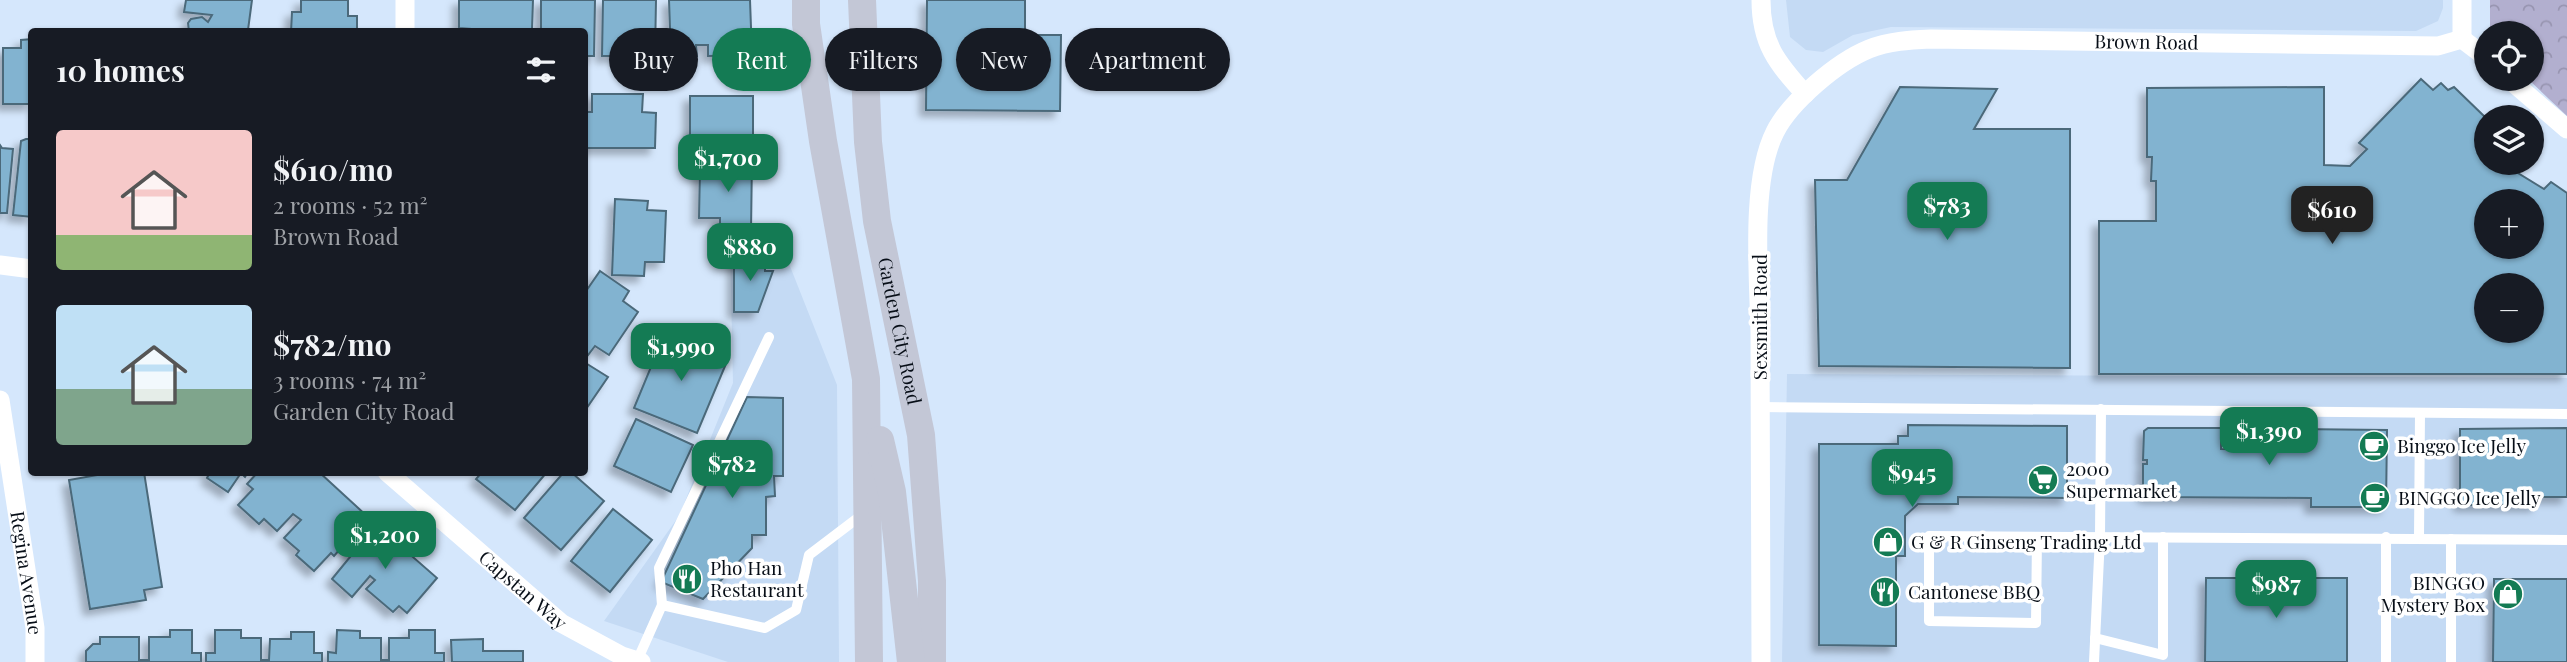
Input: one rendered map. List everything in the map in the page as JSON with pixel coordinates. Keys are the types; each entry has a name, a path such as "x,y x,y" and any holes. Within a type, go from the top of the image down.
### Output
{"main road":[{"name":"Garden City Road","path":"806,0 806,24 823,141 866,379 869,662"},
{"name":"Garden City Road","path":"862,0 868,142 877,221 922,446 932,581 932,662"},
{"path":"866,379 892,492 911,662"}],"street":[{"path":"405,0 405,28"},
{"path":"1760,0 1765,41 1779,65 1805,94"},
{"path":"2462,0 2462,39 2474,48"},
{"name":"Brown Road","path":"1805,94 1868,49 1894,42 1931,38 2438,46 2462,39"},
{"path":"2523,91 2567,130"},
{"name":"Sexsmith Road","path":"1762,662 1762,188 1773,136 1784,116 1805,94"},
{"path":"0,265 28,268"},
{"name":"Regina Avenue","path":"0,400 35,628 35,662"},
{"name":"Capstan Way","path":"392,476 561,623 639,661"}],"lane":[{"path":"639,661 662,605 660,568 769,337"},
{"path":"1760,407 2567,414"},
{"path":"2094,662 2100,537 2101,409"},
{"path":"2419,538 2420,413"},
{"path":"662,605 765,628 796,610 809,555 869,510"},
{"path":"2036,537 2036,622 1929,621 1929,536 2567,540"},
{"path":"2095,638 2163,655 2163,537"},
{"path":"2386,537 2386,662"},
{"path":"2451,538 2451,662"}],"shaded area":[{"path":"1786,0 2443,0 2443,8 2438,21 2416,31 1891,27 1853,35 1823,52 1806,50 1790,37"},
{"path":"730,246 784,251 837,385 839,662 728,662 604,621 679,516 733,383"},
{"path":"1787,374 2567,378 2567,662 1782,662"}],"green space":[{"path":"2490,0 2567,0 2567,116 2541,91 2544,91 2544,21 2490,21"}],"building":[{"path":"186,0 252,0 248,28 189,28 191,19 202,17 208,22 212,15 184,12"},
{"path":"301,0 348,0 348,16 357,16 357,28 291,28 292,12 301,12"},
{"path":"459,0 533,0 532,28 459,28"},
{"path":"541,0 595,0 594,56 588,56 588,28 541,28"},
{"path":"603,0 656,0 656,28 609,28 609,56 602,56"},
{"path":"669,0 750,0 751,28 712,28 712,56 708,56 708,45 698,45 698,28 670,28"},
{"path":"927,0 1025,0 1025,28 956,28 956,91 1051,91 1051,35 1061,35 1060,111 926,110 926,91 942,91 942,28 927,28"},
{"path":"28,39 28,104 3,104 3,48 21,48 21,40"},
{"path":"2421,79 2433,90 2441,83 2448,90 2454,87 2474,106 2474,175 2521,175 2544,189 2551,182 2567,193 2567,374 2099,374 2099,221 2156,221 2156,181 2151,181 2152,157 2147,157 2147,88 2324,87 2324,165 2350,166 2367,149 2359,143"},
{"path":"1900,87 1997,89 1974,129 2070,129 2070,368 1819,366 1815,180 1847,180"},
{"path":"592,94 643,94 642,112 656,113 655,148 588,148 588,112 592,112"},
{"path":"690,96 753,96 753,149 690,150"},
{"path":"28,139 28,217 13,215 21,141"},
{"path":"0,145 2,148 13,149 7,213 0,213"},
{"path":"721,157 752,158 751,231 720,230 720,218 699,218 700,169 720,170"},
{"path":"615,199 648,201 647,210 666,211 664,262 645,262 644,276 612,275"},
{"path":"734,256 765,256 765,271 773,271 758,312 734,312"},
{"path":"600,271 629,291 623,301 638,312 609,355 595,346 588,355 588,288"},
{"path":"665,333 728,359 697,433 634,408"},
{"path":"588,364 608,377 588,406"},
{"path":"747,397 783,398 783,476 774,476 775,496 766,497 766,535 752,535 752,548 703,599 661,582"},
{"path":"636,419 693,445 671,492 614,466"},
{"path":"1908,425 2067,426 2067,498 1958,497 1958,504 1918,504 1905,516 1905,556 1896,556 1896,646 1819,645 1819,444 1898,444 1898,436 1908,436"},
{"path":"2148,428 2221,428 2221,449 2294,450 2295,429 2387,430 2386,507 2311,507 2311,498 2147,497 2143,494 2143,464 2147,464 2147,460 2143,460 2144,431"},
{"path":"2567,428 2567,497 2537,497 2537,505 2460,505 2460,429"},
{"path":"92,476 145,476 162,587 144,590 146,600 90,609 69,480"},
{"path":"208,476 239,476 228,492 207,478"},
{"path":"254,476 323,476 368,517 334,556 331,553 314,571 296,555 299,551 284,538 301,520 293,514 277,531 264,519 259,524 238,505 253,489 247,484"},
{"path":"479,476 544,476 515,510 476,479"},
{"path":"561,476 576,476 604,501 561,550 524,518"},
{"path":"613,509 652,540 610,592 571,561"},
{"path":"374,523 437,578 407,613 399,606 393,612 366,589 375,580 370,576 352,597 332,579 350,557 347,554"},
{"path":"2206,578 2347,578 2347,662 2205,662"},
{"path":"2494,579 2567,579 2567,662 2493,662"},
{"path":"170,630 192,630 192,653 201,653 201,662 86,662 86,651 93,644 100,644 100,637 139,637 139,660 149,660 149,637 170,637"},
{"path":"215,630 241,630 241,638 261,638 261,660 269,660 270,639 291,639 291,632 314,632 314,653 322,653 322,662 206,662 206,653 215,653"},
{"path":"337,630 360,631 360,638 381,638 381,660 389,660 389,638 409,638 409,630 435,630 435,653 444,653 444,662 328,662 328,652 336,653"},
{"path":"483,639 483,651 523,651 523,662 452,662 451,640"}],"place":[{"name":"Binggo Ice Jelly","path":"2374,446"},
{"name":"2000 Supermarket","path":"2043,480"},
{"name":"BINGGO Ice Jelly","path":"2375,498"},
{"name":"G & R Ginseng Trading Ltd","path":"1888,542"},
{"name":"Pho Han Restaurant","path":"687,579"},
{"name":"Cantonese BBQ","path":"1885,592"},
{"name":"BINGGO Mystery Box","path":"2508,594"}]}
